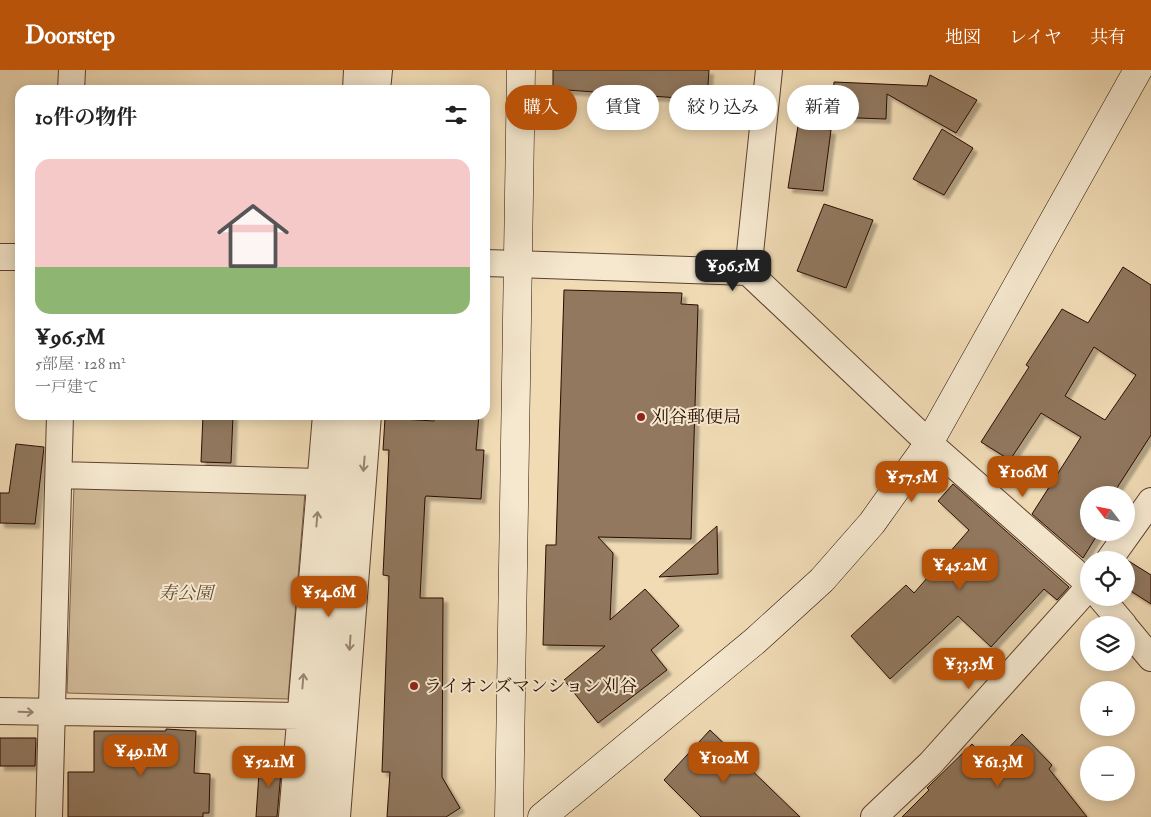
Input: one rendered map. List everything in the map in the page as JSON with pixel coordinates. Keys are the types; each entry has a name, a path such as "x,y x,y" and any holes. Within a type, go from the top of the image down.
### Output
{"street":[{"path":"71,85 72,70"},
{"path":"356,85 358,70"},
{"path":"378,85 379,70"},
{"path":"396,85 397,70"},
{"path":"509,817 522,70"},
{"path":"748,272 769,70"},
{"path":"542,817 755,641 822,580 872,523 929,443 1138,70"},
{"path":"0,257 15,257"},
{"path":"490,263 748,272 929,443 1080,577"},
{"path":"49,817 60,420"},
{"path":"292,817 326,420"},
{"path":"317,817 350,420"},
{"path":"337,817 368,420"},
{"path":"59,475 320,482"},
{"path":"1115,551 1151,501"},
{"path":"874,817 930,764 1080,595"},
{"path":"1108,606 1116,616"},
{"path":"1135,639 1151,658"},
{"path":"0,711 300,716"}],"green space":[{"name":"寿公園","path":"74,487 305,492 288,699 67,693"}],"building":[{"path":"553,70 709,70 708,85 669,85 669,97 659,97 659,85 587,85 587,91 577,91 577,85 553,85"},
{"path":"930,75 977,100 956,133 887,94 886,119 859,118 859,85 834,85 834,82 927,86"},
{"path":"942,129 973,148 944,195 913,179"},
{"path":"797,130 831,130 823,191 788,188"},
{"path":"824,204 873,220 846,288 797,271"},
{"path":"1123,267 1151,285 1151,435 1118,486 1080,486 1080,541 1093,541 1087,551 1080,551 1080,555 1032,514 1081,437 1041,413 1010,460 981,442 1029,367 1026,365 1062,309 1088,323","holes":["1094,347 1136,375 1105,420 1065,396"]},
{"path":"564,290 682,293 681,304 698,305 691,539 598,537 613,553 610,620 645,589 679,626 651,650 667,670 598,723 564,680 605,646 543,645 546,545 556,545"},
{"path":"203,420 233,420 231,463 201,462"},
{"path":"385,420 479,420 476,450 484,450 481,499 426,496 425,498 420,598 443,598 442,777 460,808 446,817 387,817 390,772 382,772 389,576 383,575 389,450 383,450"},
{"path":"16,444 44,447 35,524 0,523 0,493 9,493"},
{"path":"953,484 1069,587 1057,600 1044,589 991,647 958,616 890,679 851,636 906,585 914,593 969,530 938,501"},
{"path":"717,526 718,574 659,577"},
{"path":"1135,565 1151,575 1151,604 1135,594"},
{"path":"166,729 196,731 194,773 210,774 209,813 203,813 203,817 68,817 68,772 94,772 94,731 166,731"},
{"path":"710,730 800,817 701,817 664,780"},
{"path":"1022,734 1052,765 1049,769 1087,817 902,817 929,790 927,788 972,744 993,764"},
{"path":"0,738 36,738 35,766 0,766"},
{"path":"260,758 282,760 277,817 256,817"}],"place":[{"name":"刈谷郵便局","path":"641,417"},
{"name":"ライオンズマンション刈谷","path":"414,686"}]}
